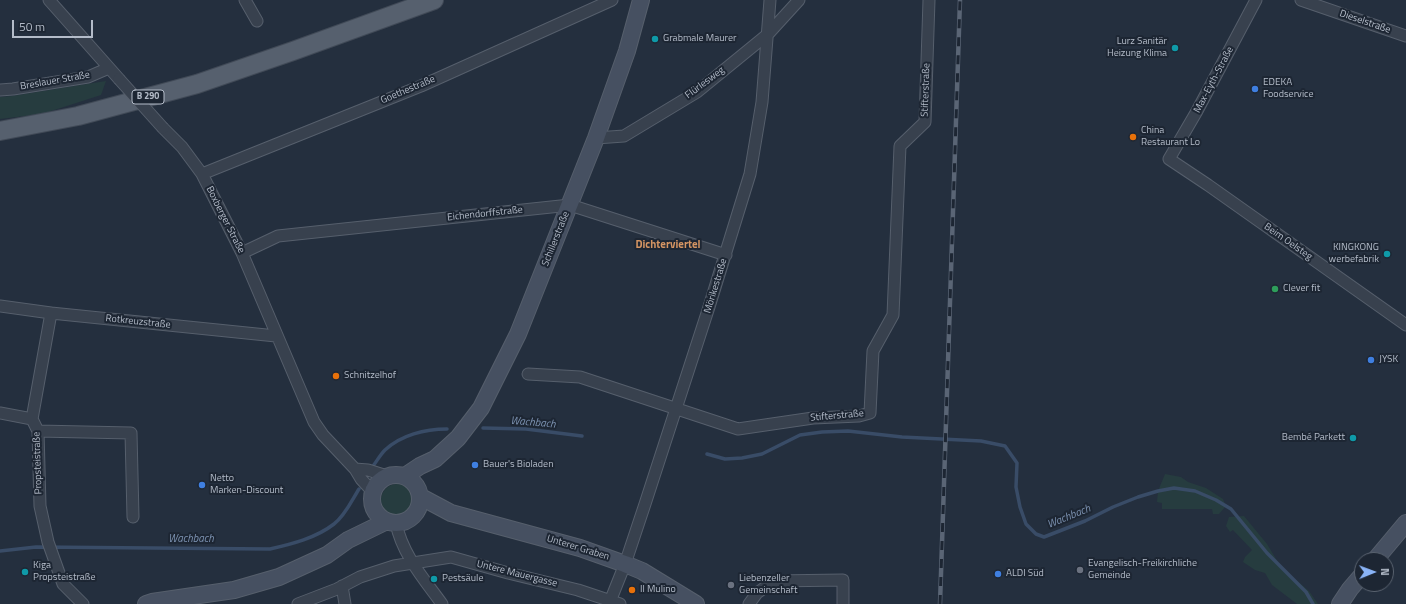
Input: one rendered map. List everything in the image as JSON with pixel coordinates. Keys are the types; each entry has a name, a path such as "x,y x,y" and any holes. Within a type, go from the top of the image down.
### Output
{"main road":[{"name":"B 290","path":"0,131 78,116 197,84 293,52 434,0"}],"street":[{"name":"Boxberger Straße","path":"48,0 163,128 182,147 202,174 242,253 276,336 314,422 323,435 355,469 373,499"},
{"path":"245,0 257,22"},
{"name":"Goethestraße","path":"202,174 421,86 612,0"},
{"name":"Schillerstraße","path":"404,476 435,459 458,438 481,408 518,334 596,138 627,51 641,0"},
{"name":"Mörikestraße","path":"613,603 726,255 750,174 762,102 770,0"},
{"name":"Flürlesweg","path":"596,138 624,136 697,92 768,34 799,0"},
{"name":"Stifterstraße","path":"528,374 580,377 738,429 813,418 859,416 870,413 873,351 893,315 900,146 925,122 929,0"},
{"name":"Max-Eyth-Straße","path":"1169,159 1197,111 1256,0"},
{"name":"Dieselstraße","path":"1301,0 1406,36"},
{"name":"Breslauer Straße","path":"0,90 88,77 109,68"},
{"name":"Beim Oelsteg","path":"1169,159 1406,325"},
{"name":"Eichendorffstraße","path":"242,253 278,236 570,205 726,255"},
{"name":"Rotkreuzstraße","path":"0,306 51,313 276,336"},
{"name":"Propsteistraße","path":"51,313 32,419 38,431 40,506 48,542 63,584 83,604"},
{"path":"0,412 32,419"},
{"path":"38,431 131,433 133,517"},
{"name":"Schillerstraße","path":"419,492 435,459"},
{"path":"355,469 368,470 387,476"},
{"path":"146,604 234,590 279,577 327,555 348,540 391,522 403,523 414,515 420,504 419,492 415,483 398,474 387,476 380,480 376,486 373,499 348,540"},
{"name":"Unterer Graben","path":"419,492 451,513 572,546 625,564 642,571 696,604"},
{"path":"373,499 376,512 391,522 412,562 442,604"},
{"name":"Unterer Graben","path":"414,515 451,513"},
{"path":"1382,552 1406,523"},
{"name":"Untere Mauergasse","path":"298,604 360,577 394,566 452,557 508,573 578,590 613,603"},
{"path":"749,604 757,593 774,581 843,580 843,604"},
{"path":"1340,604 1354,584"},
{"path":"342,586 345,604"}],"green space":[{"path":"106,81 101,95 42,114 0,119 0,97"},
{"path":"1165,474 1181,477 1188,482 1206,488 1223,499 1226,506 1219,514 1213,514 1212,509 1162,509 1162,503 1157,502 1158,491"},
{"path":"397,484 406,487 410,491 413,500 410,509 406,513 397,516 388,513 384,509 381,500 384,491 388,487"},
{"path":"1244,516 1267,544 1281,567 1309,591 1318,604 1297,604 1272,585 1265,573 1255,570 1243,562 1245,557 1252,550 1233,530 1230,532 1226,526 1229,517"}],"waterway":[{"name":"Wachbach","path":"483,428 526,429 582,436"},
{"name":"Wachbach","path":"373,466 385,450 398,440 430,430 447,429"},
{"name":"Wachbach","path":"707,454 725,459 742,458 762,454 800,435 848,431 902,437 981,441 1005,446 1017,463 1016,487 1020,507 1026,524 1036,534 1044,537 1085,521 1113,507 1138,497 1174,488 1195,491 1216,500 1231,509 1267,553 1306,592 1313,604"},
{"name":"Wachbach","path":"0,551 36,547 270,549 304,540 327,529 342,517 359,489"}],"railway":[{"path":"940,604 960,0"}],"place":[{"name":"Grabmale Maurer","path":"655,39"},
{"name":"Lurz Sanitär Heizung Klima","path":"1175,48"},
{"name":"EDEKA Foodservice","path":"1255,89"},
{"name":"China Restaurant Lo","path":"1133,137"},
{"name":"KINGKONG werbefabrik","path":"1387,254"},
{"name":"Clever fit","path":"1275,289"},
{"name":"JYSK","path":"1371,360"},
{"name":"Schnitzelhof","path":"336,376"},
{"name":"Bembé Parkett","path":"1353,438"},
{"name":"Bauer's Bioladen","path":"475,465"},
{"name":"Netto Marken-Discount","path":"202,485"},
{"name":"Evangelisch-Freikirchliche Gemeinde","path":"1080,570"},
{"name":"Kiga Propsteistraße","path":"25,572"},
{"name":"ALDI Süd","path":"998,574"},
{"name":"Pestsäule","path":"434,579"},
{"name":"Liebenzeller Gemeinschaft","path":"731,585"},
{"name":"Il Mulino","path":"632,590"}],"district":[{"name":"Dichterviertel","path":"668,245"}]}
